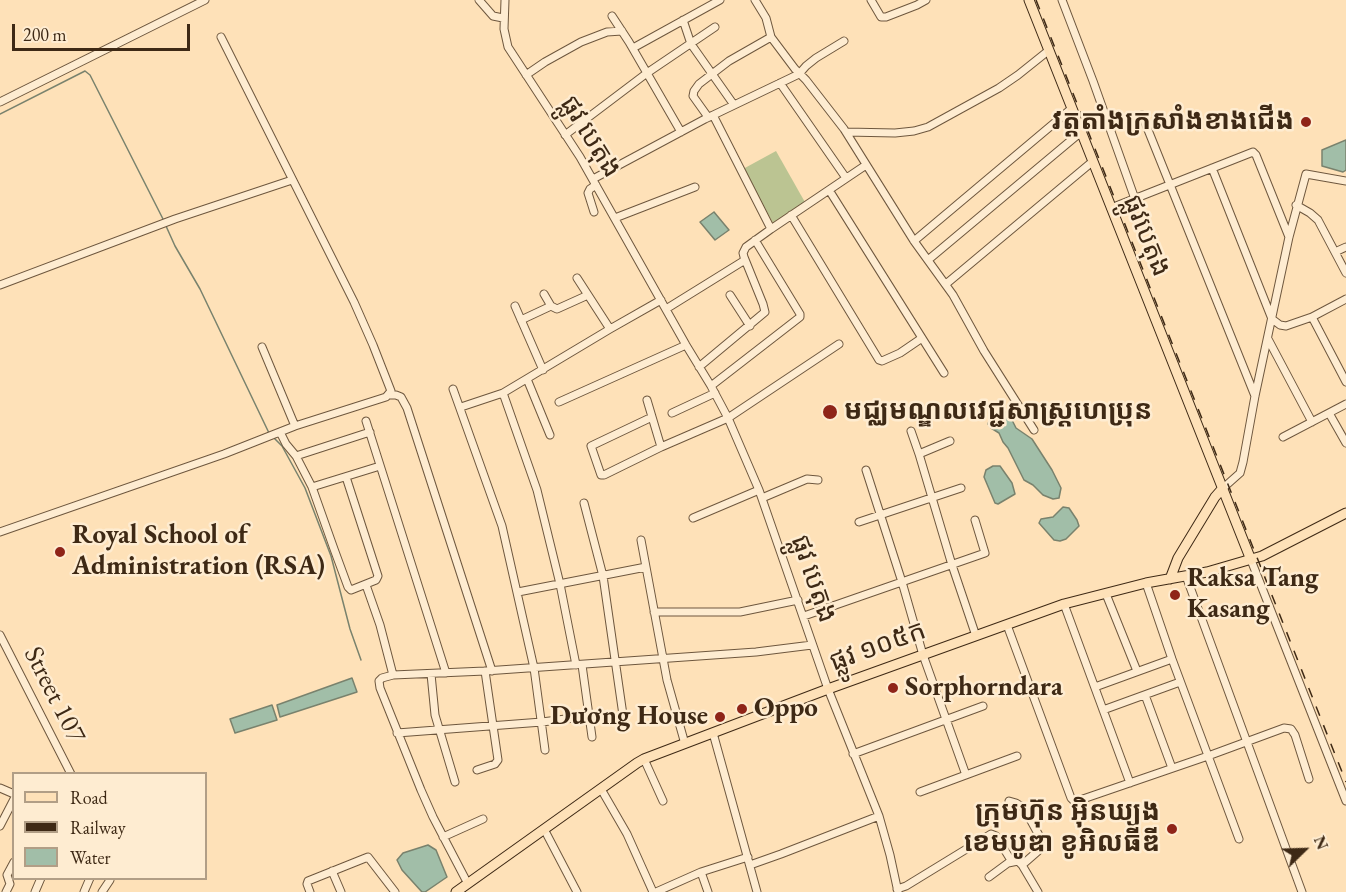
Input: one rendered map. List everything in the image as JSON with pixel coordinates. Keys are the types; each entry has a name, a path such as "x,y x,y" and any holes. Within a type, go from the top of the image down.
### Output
{"main road":[{"name":"ផ្លូវបេតុង","path":"1029,0 1251,560"},
{"path":"1170,579 1178,558 1222,489"},
{"name":"ផ្លូវ ១០៥ក","path":"456,892 644,759 828,689 1064,604 1251,560 1346,513"}],"street":[{"path":"0,102 205,0"},
{"path":"479,0 493,16 503,18"},
{"name":"ផ្លូវ បេតុង","path":"504,0 503,18 508,47 594,182 728,418 761,494 828,689 879,816 898,891"},
{"path":"633,48 720,0"},
{"path":"755,0 766,18 771,37 846,132 914,241 946,284 984,351 1034,430"},
{"path":"871,0 881,17 926,0"},
{"path":"1062,0 1135,199"},
{"path":"612,16 681,132"},
{"path":"683,20 691,45 734,105"},
{"path":"565,135 647,73 715,27"},
{"path":"526,75 581,42 607,32 622,31"},
{"path":"771,37 711,74 699,84 693,96 710,116 771,229"},
{"path":"221,38 359,313 391,391 389,395"},
{"path":"594,212 588,193 594,182 710,116 799,74 816,58 844,41"},
{"path":"846,132 895,133 928,127 999,88 1048,51"},
{"path":"780,83 846,178"},
{"path":"914,241 1071,109"},
{"path":"1142,115 1255,396"},
{"path":"928,260 1081,132"},
{"path":"1111,208 1253,152 1289,237"},
{"path":"946,284 1092,162"},
{"path":"699,367 765,312 745,260 743,253 746,247 866,165"},
{"path":"1212,168 1272,319 1286,326 1312,317 1346,299"},
{"path":"1222,489 1240,473 1296,205 1306,174 1346,181"},
{"path":"0,285 175,219 292,180"},
{"path":"615,218 695,187"},
{"path":"829,190 944,373"},
{"path":"1296,205 1314,216 1321,225 1346,273"},
{"path":"791,215 880,360 900,353 922,338"},
{"path":"672,413 713,389 800,317 755,240"},
{"path":"1335,252 1346,247"},
{"path":"666,309 745,260"},
{"path":"577,278 609,329"},
{"path":"544,294 551,306 560,309 588,295"},
{"path":"730,295 750,326"},
{"path":"461,407 502,393 661,300"},
{"path":"515,306 543,370"},
{"path":"521,320 551,306"},
{"path":"1312,317 1346,382"},
{"path":"1268,339 1312,422"},
{"path":"652,417 591,446 602,475 728,418 839,344"},
{"path":"559,402 686,345"},
{"path":"262,348 295,426"},
{"path":"527,379 550,435"},
{"path":"453,389 502,526 534,668 545,750"},
{"path":"502,393 537,490 579,665 592,737"},
{"path":"0,532 224,454 295,426 396,394 407,408 489,671 498,760 495,764 477,770"},
{"path":"647,400 661,447"},
{"path":"1283,437 1346,404"},
{"path":"1329,413 1346,443"},
{"path":"366,421 446,673"},
{"path":"911,431 975,636"},
{"path":"296,456 370,432"},
{"path":"278,433 296,456 312,487 351,590 378,579 378,574 346,477"},
{"path":"919,454 950,441"},
{"path":"312,487 380,466"},
{"path":"866,470 923,655 966,774"},
{"path":"693,518 807,479 818,480"},
{"path":"859,522 961,488"},
{"path":"584,503 603,576 623,715"},
{"path":"804,616 986,553 975,520"},
{"path":"641,540 667,680 686,744"},
{"path":"1251,560 1346,801"},
{"path":"518,592 646,567"},
{"path":"1186,576 1302,892"},
{"path":"1146,583 1180,682 1239,839"},
{"path":"366,585 380,625 393,675"},
{"path":"1106,594 1137,671"},
{"path":"654,612 740,612 798,600"},
{"path":"1064,604 1130,783"},
{"path":"1007,625 1074,801 1080,801 1284,728 1291,729 1295,735 1309,779"},
{"name":"Street 107","path":"0,635 70,772"},
{"path":"468,884 443,837 397,733 380,688 379,681 382,678 393,675 489,671 756,652 812,645"},
{"path":"1095,687 1172,659"},
{"path":"431,674 435,715 455,782"},
{"path":"1103,710 1180,682"},
{"path":"1145,695 1172,768"},
{"path":"853,754 983,705"},
{"path":"397,733 542,722 589,716"},
{"path":"713,733 757,892"},
{"path":"920,792 1017,756"},
{"path":"644,759 663,801"},
{"path":"601,789 636,851 655,892 701,872 748,857"},
{"path":"0,826 12,801"},
{"path":"1009,801 1024,808 1041,839 1038,851 1022,865"},
{"path":"750,865 879,816"},
{"path":"443,837 483,819"},
{"path":"544,829 576,892"},
{"path":"898,891 991,834 996,836 1012,862"},
{"path":"310,892 308,880 368,857 395,892"},
{"path":"989,876 1012,862 1018,861 1038,892"},
{"path":"6,892 10,884 7,876 12,866"},
{"path":"332,871 341,892"},
{"path":"701,872 708,892"},
{"path":"102,892 110,880"}],"shaded area":[{"path":"776,151 806,204 773,223 743,169"}],"water":[{"path":"1346,140 1346,170 1343,172 1322,166 1322,150"},
{"path":"714,212 729,230 715,240 700,222"},
{"path":"1006,412 1016,428 1032,439 1052,470 1061,488 1059,498 1053,499 1043,495 1024,480 999,433 988,424 991,416"},
{"path":"993,466 1000,466 1012,483 1015,494 998,504 995,503 984,477 986,470"},
{"path":"1063,507 1069,508 1079,526 1066,539 1054,540 1039,523 1041,519 1053,517"},
{"path":"352,678 357,692 280,717 277,705"},
{"path":"272,705 277,720 235,733 230,719"},
{"path":"428,845 436,850 447,877 422,892 402,870 397,860 403,853"}],"waterway":[{"path":"0,114 85,71 90,75 164,221"},
{"path":"166,226 200,289 269,433"},
{"path":"273,437 282,446 305,488 331,556 350,629 361,660"}],"railway":[{"path":"1036,0 1346,782"}],"place":[{"name":"វត្តតាំងក្រសាំងខាងជើង","path":"1306,122"},
{"name":"មជ្ឈមណ្ឌលវេជ្ជសាស្ត្រហេប្រុន","path":"830,412"},
{"name":"Royal School of Administration (RSA)","path":"60,552"},
{"name":"Raksa Tang Kasang","path":"1175,595"},
{"name":"Sorphorndara","path":"893,688"},
{"name":"Oppo","path":"742,709"},
{"name":"Dương House","path":"720,717"},
{"name":"ក្រុមហ៊ុន អ៊ិនឃ្យុង ខេមបូឌា ខូអិលធីឌី","path":"1172,829"}]}
